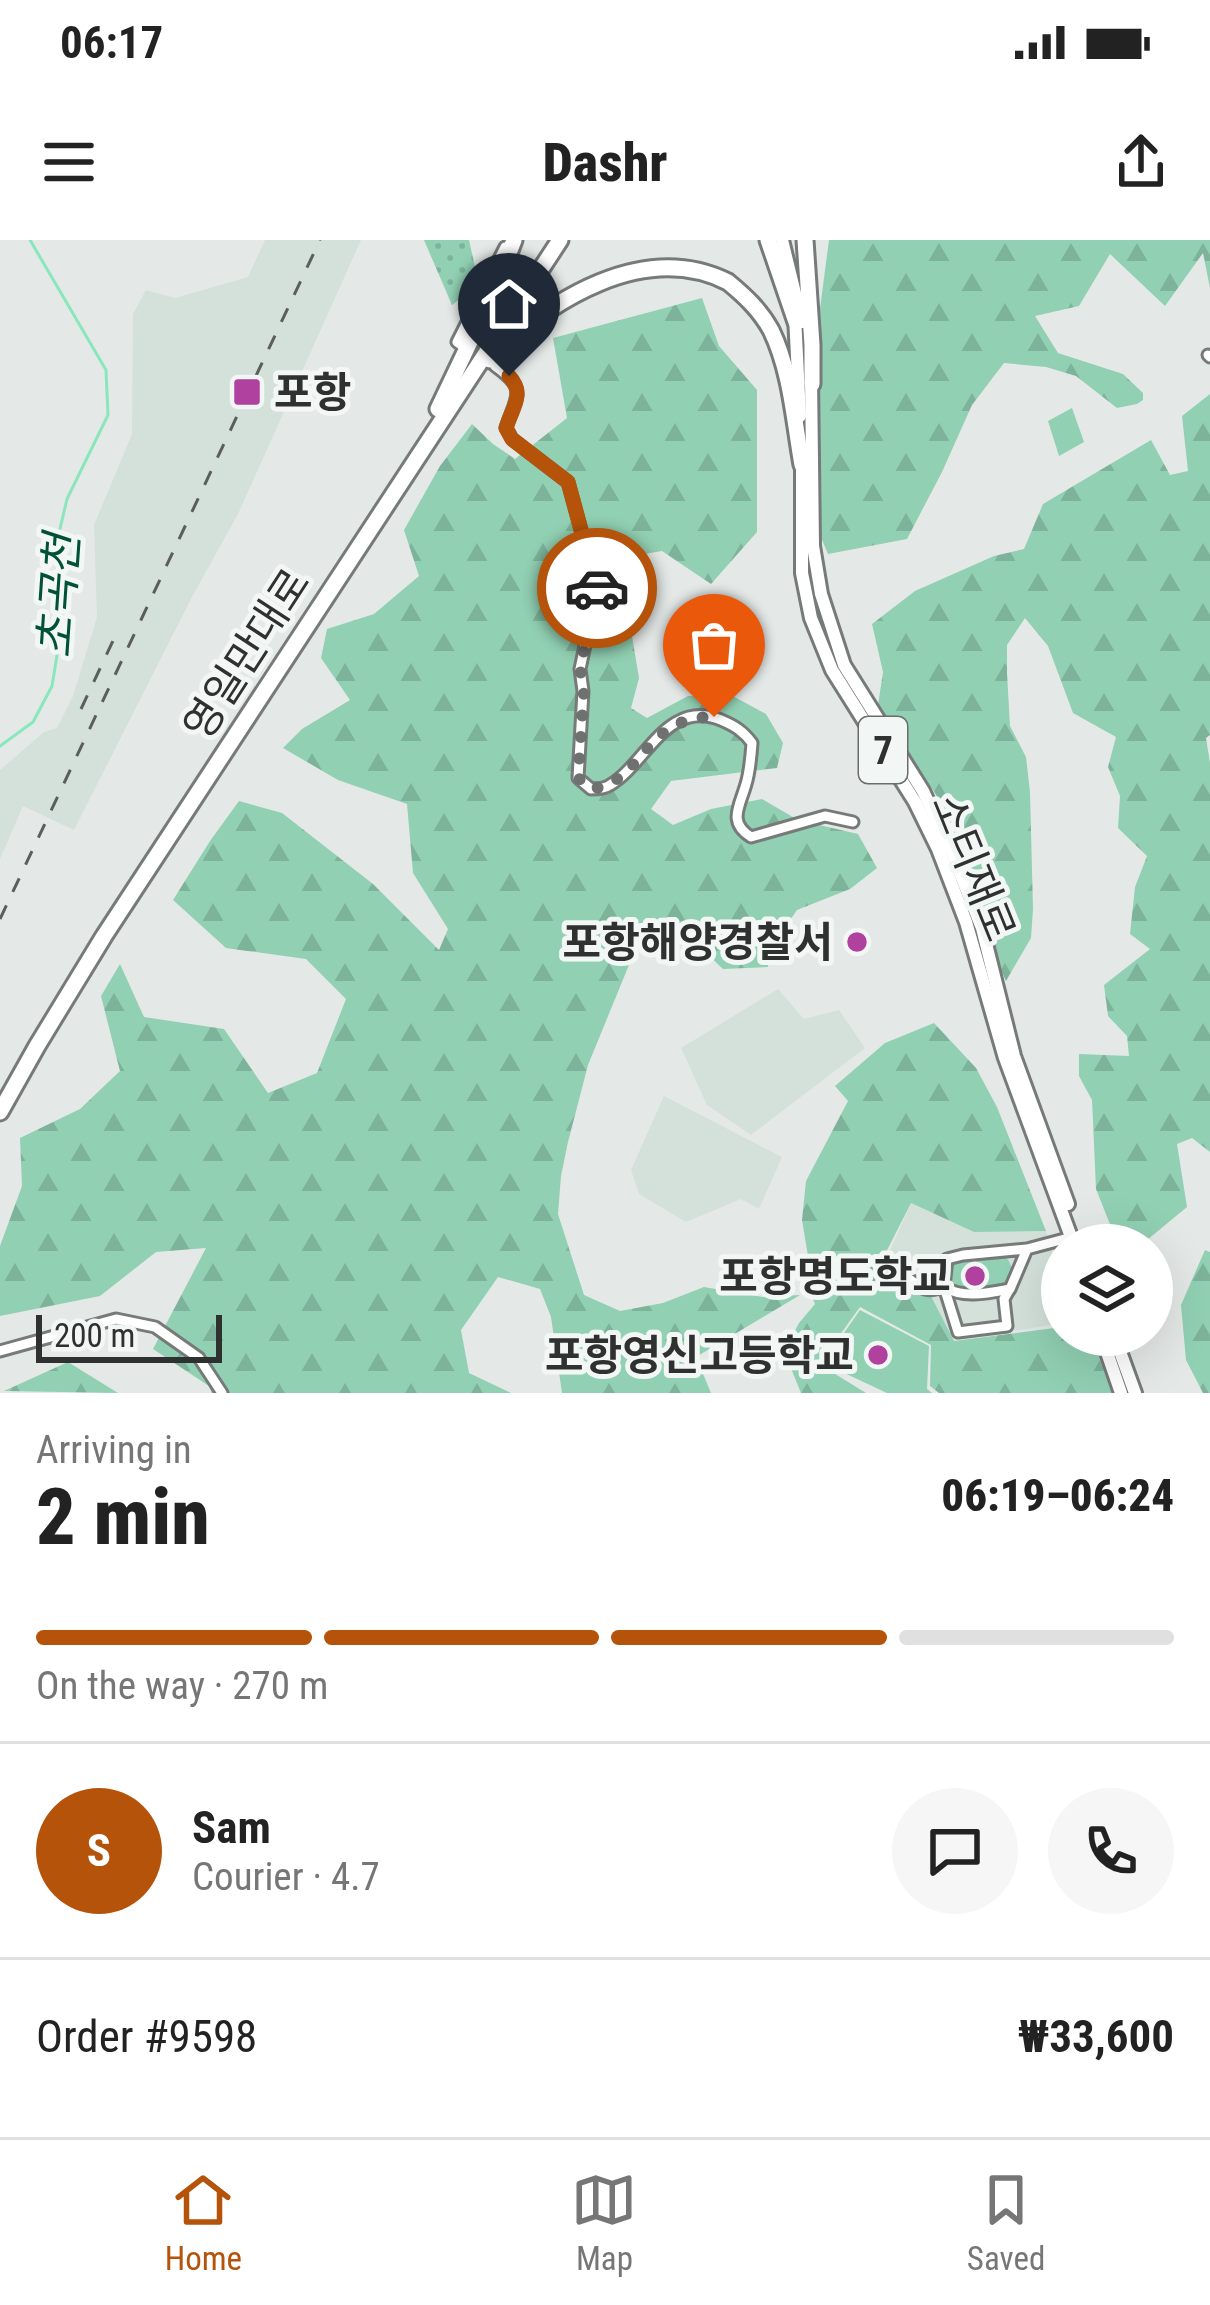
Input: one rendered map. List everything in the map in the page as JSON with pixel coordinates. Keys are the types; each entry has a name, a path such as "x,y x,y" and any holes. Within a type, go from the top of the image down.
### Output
{"highway":[{"path":"438,409 496,285 511,240"},
{"name":"영일만대로","path":"0,1096 69,976 548,240"},
{"name":"영일만대로","path":"0,1112 116,918 560,240"},
{"path":"775,240 796,322"},
{"path":"805,240 812,384"},
{"path":"463,388 529,320 586,280 652,256 686,261 710,268 760,311 784,365 802,465"}],"main road":[{"name":"소티재로","path":"775,240 801,311 812,384 813,546 821,594 844,664 923,791 982,928 1014,1056 1070,1224"},
{"name":"소티재로","path":"796,322 802,572 811,618 832,670 915,802 938,849 966,922 1005,1058 1069,1224"},
{"path":"1108,1356 1121,1393"},
{"path":"1122,1356 1135,1393"}],"street":[{"path":"464,347 457,342 511,240"},
{"path":"495,366 517,384 519,396 506,428 512,439 558,472 571,488 597,590 580,669 584,691 578,778 591,789 608,787 679,721 714,717 742,730 752,743 735,816 740,830 751,837 825,816 853,822"},
{"path":"1029,1249 1004,1299 1007,1326 958,1332 944,1288 947,1259 1041,1247"},
{"path":"1029,1249 1035,1265"},
{"path":"903,1275 917,1288 971,1294 1010,1289"},
{"path":"0,1352 116,1319 155,1327 199,1358 222,1393"}],"shaded area":[{"path":"265,240 361,240 239,512 74,830 23,806 0,859 0,770 44,732 57,728 73,696 97,617 94,525 132,434 133,314 146,290 175,298 248,277"},
{"path":"778,989 804,1019 839,1010 865,1048 751,1135 707,1105 681,1048"},
{"path":"664,1096 782,1157 759,1209 741,1199 686,1222 639,1194 631,1170"},
{"name":"포항명도학교","path":"911,1203 974,1232 1041,1231 1041,1326 954,1341 931,1296 903,1287 881,1270"}],"green space":[{"path":"424,240 469,240 479,285 452,305"},
{"path":"829,240 1210,240 1210,288 1203,253 1165,306 1110,254 1079,306 1035,316 1058,353 1123,374 1143,393 1143,400 1117,408 1076,376 1004,363 972,405 907,539 828,554 816,526 813,362"},
{"path":"702,298 719,346 757,390 757,532 711,584 662,551 627,557 627,606 639,678 631,708 647,718 688,696 731,695 766,714 783,743 777,768 671,781 651,809 673,825 711,809 762,799 798,820 858,834 877,868 850,889 797,910 770,949 768,967 723,969 674,923 638,943 588,1065 561,1176 558,1214 584,1295 620,1311 663,1303 704,1287 763,1297 800,1295 696,1357 711,1393 562,1393 551,1317 540,1289 498,1277 461,1330 469,1373 511,1393 212,1393 209,1386 153,1349 206,1248 156,1252 100,1296 0,1316 0,1246 22,1186 20,1138 80,1109 120,1071 101,996 120,964 144,1017 224,1029 268,1093 317,1073 346,999 306,959 226,948 173,900 239,801 282,813 373,884 439,950 448,929 413,873 407,804 338,780 283,748 302,729 350,700 321,658 327,629 374,614 419,576 404,530 440,466 472,424 515,459 567,418 553,338"},
{"path":"1210,394 1210,735 1206,738 1210,763 1210,1152 1192,1138 1177,1144 1187,1207 1166,1224 1110,1224 1096,1189 1092,1100 1079,1076 1079,1054 1129,1056 1127,1036 1108,1016 1104,985 1150,949 1130,934 1135,887 1147,856 1118,828 1120,796 1108,767 1116,737 1073,713 1048,646 1025,618 1007,645 1007,673 1010,726 1026,757 1030,792 1033,909 1031,938 1006,981 945,848 942,804 878,705 883,672 872,624 915,591 994,556 1024,549 1043,504 1151,440 1170,475 1188,471 1182,416"},
{"path":"1072,408 1084,442 1059,456 1048,421"},
{"path":"934,1023 976,1068 997,1107 1043,1224 1041,1231 974,1232 911,1203 877,1270 903,1287 931,1296 954,1341 1041,1330 1041,1356 1099,1356 1112,1393 939,1393 930,1386 931,1345 860,1307 819,1364 866,1393 801,1393 784,1351 815,1304 807,1286 802,1220 806,1181 848,1101 835,1086 885,1043"},
{"path":"1205,1250 1210,1252 1210,1393 1203,1393 1186,1360 1181,1305"},
{"path":"1000,1255 1011,1269 1003,1286 967,1291 948,1285 950,1265"},
{"name":"포항영신고등학교","path":"860,1310 929,1346 927,1389 932,1393 887,1393 823,1363"},
{"path":"68,1362 118,1393 4,1391"}],"waterway":[{"name":"초곡천","path":"0,746 33,722 52,686 61,631 55,550 67,499 108,415 106,370 30,240"}],"railway":[{"path":"0,919 320,240"},
{"path":"81,709 119,628"}],"way so far":[{"path":"597,588 580,669 584,691 578,778 591,789 608,787 679,721 714,717"}],"place":[{"name":"포항","path":"247,392"},
{"name":"포항해양경찰서","path":"857,942"},
{"name":"포항명도학교","path":"975,1276"},
{"name":"포항영신고등학교","path":"878,1355"}],"route":[{"path":"509,376 519,396 506,428 512,439 568,482 597,588"}]}
